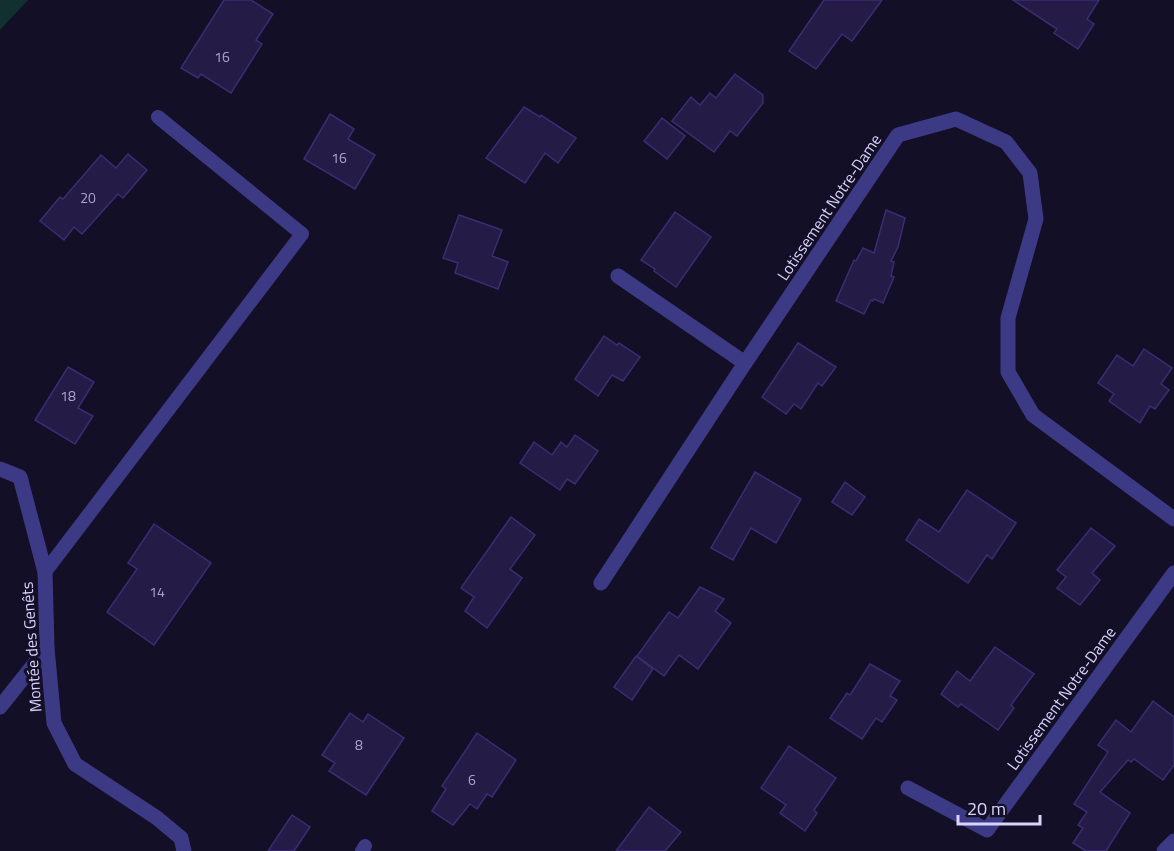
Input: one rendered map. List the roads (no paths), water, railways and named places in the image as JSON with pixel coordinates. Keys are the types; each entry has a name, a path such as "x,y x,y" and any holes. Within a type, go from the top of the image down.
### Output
{"street":[{"name":"Lotissement Notre-Dame","path":"601,584 745,363 898,135 956,119 1006,142 1030,173 1036,219 1008,318 1008,372 1033,415 1174,519"},
{"path":"618,276 745,363"},
{"name":"Montée des Genêts","path":"0,469 20,477 45,572 47,648 54,723 75,764 157,818 181,838 184,851"},
{"name":"Lotissement Notre-Dame","path":"908,788 987,830 1174,573"},
{"path":"0,707 47,648"},
{"path":"1164,851 1174,841"}],"lane":[{"path":"45,572 302,234 158,117"}]}
